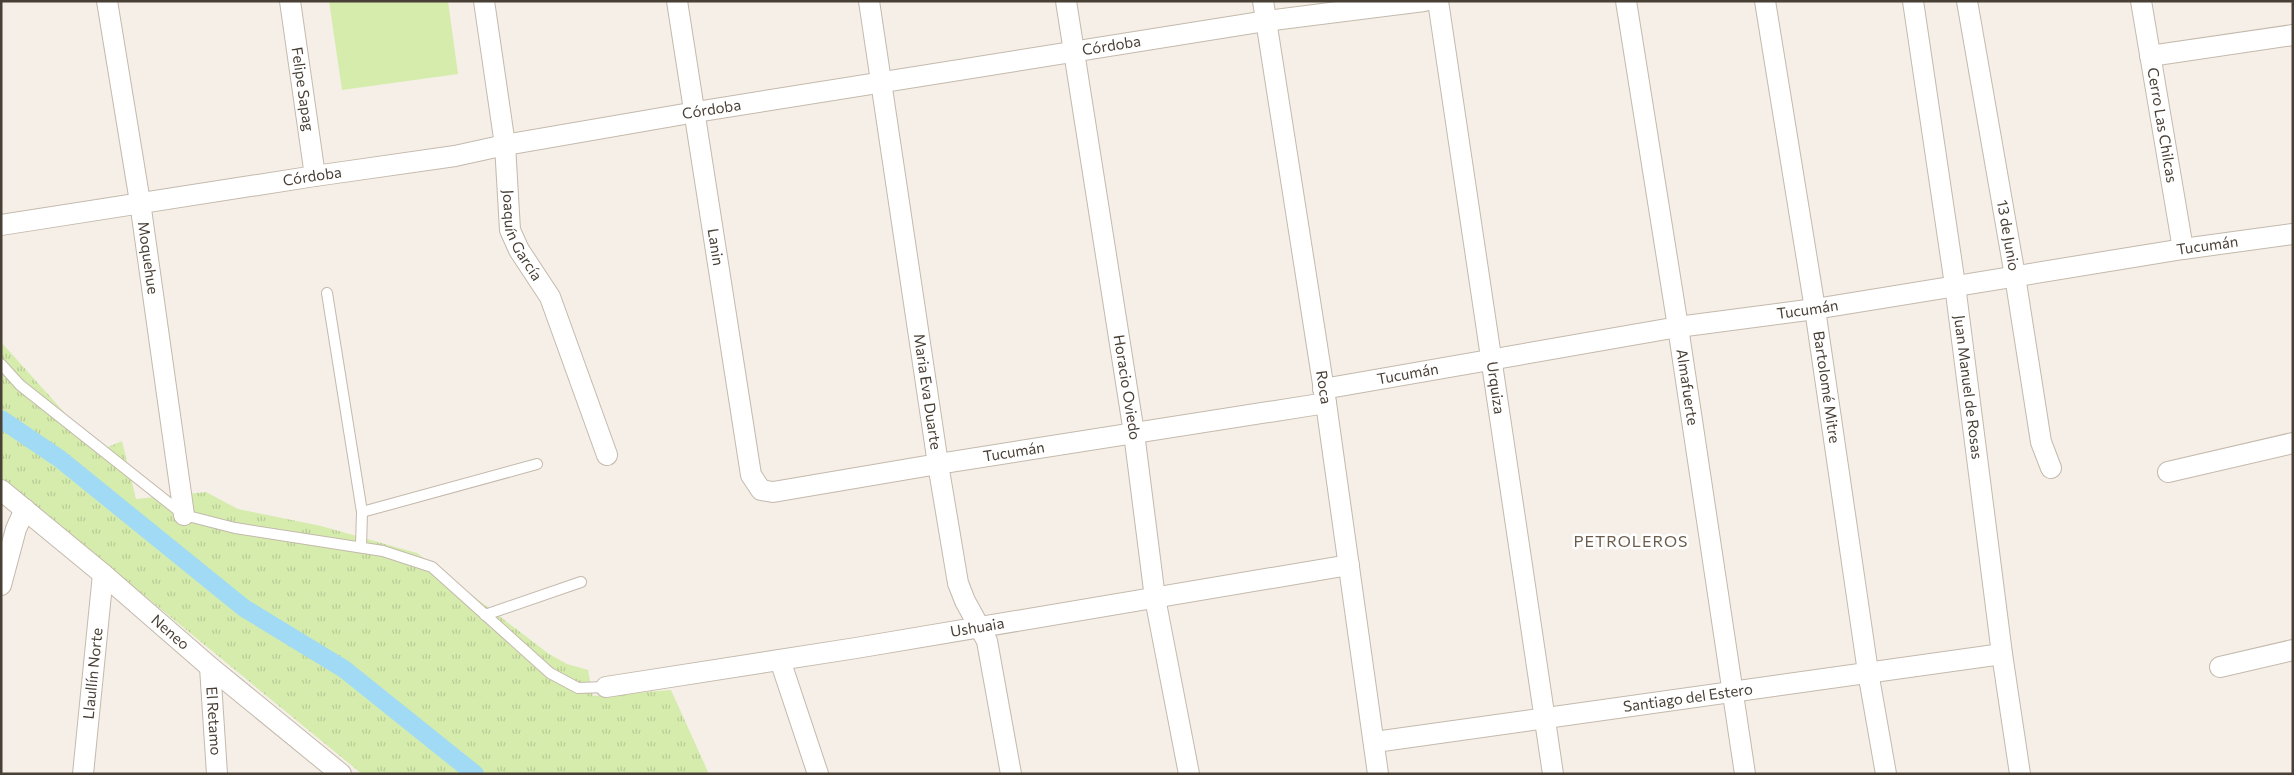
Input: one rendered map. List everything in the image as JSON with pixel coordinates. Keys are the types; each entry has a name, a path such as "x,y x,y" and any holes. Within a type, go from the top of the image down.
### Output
{"street":[{"name":"Moquehue","path":"107,1 140,202 184,515"},
{"name":"Felipe Sapag","path":"290,1 315,176"},
{"name":"Joaquín García","path":"484,1 505,145 510,230 519,250 550,297 608,455"},
{"name":"Lanin","path":"678,1 751,475 761,490"},
{"name":"Maria Eva Duarte","path":"869,1 938,464 958,584 965,601 988,641 1010,774"},
{"name":"Horacio Oviedo","path":"1066,1 1134,433 1155,598 1189,774"},
{"name":"Córdoba","path":"1,225 140,202 455,156 505,145 696,112 1074,51 1264,11 1424,1"},
{"name":"Urquiza","path":"1438,1 1493,360 1553,774"},
{"name":"Almafuerte","path":"1626,1 1678,327 1745,774"},
{"name":"Bartolomé Mitre","path":"1765,1 1815,309 1868,672 1886,774"},
{"name":"Juan Manuel de Rosas","path":"1913,1 1955,285 2002,654 2020,774"},
{"name":"13 de Junio","path":"1968,1 2041,442 2051,468"},
{"name":"Cerro Las Chilcas","path":"2141,1 2183,249"},
{"name":"Roca","path":"1264,11 1324,396 1375,742 1378,774"},
{"path":"2150,56 2293,35"},
{"name":"Tucumán","path":"761,490 773,492 1134,433 1324,396 1493,360 1678,327 1815,309 2183,249 2293,234"},
{"path":"2168,472 2293,443"},
{"name":"Neneo","path":"1,490 103,574 210,667 341,774"},
{"path":"1,585 9,530 25,509"},
{"name":"Ushuaia","path":"606,687 981,627 1349,565"},
{"name":"Llaullín Norte","path":"82,774 103,574"},
{"path":"2220,667 2293,650"},
{"name":"Santiago del Estero","path":"1375,742 2002,654"},
{"path":"780,660 818,774"},
{"name":"El Retamo","path":"210,667 217,774"}],"lane":[{"path":"327,293 362,512 361,546"},
{"path":"1,364 20,385 184,515 235,528 361,546 432,567 550,673 578,688 606,687"},
{"path":"362,512 536,464"},
{"path":"485,615 581,582"}],"green space":[{"path":"329,1 448,1 458,74 342,90"},
{"path":"1,342 99,451 122,441 136,499 206,492 238,509 321,526 417,553 549,654 567,664 588,670 593,696 671,690 709,774 362,774 1,478"}],"waterway":[{"path":"1,419 60,459 244,608 344,669 475,774"}],"district":[{"name":"PETROLEROS","path":"1631,541"}]}
